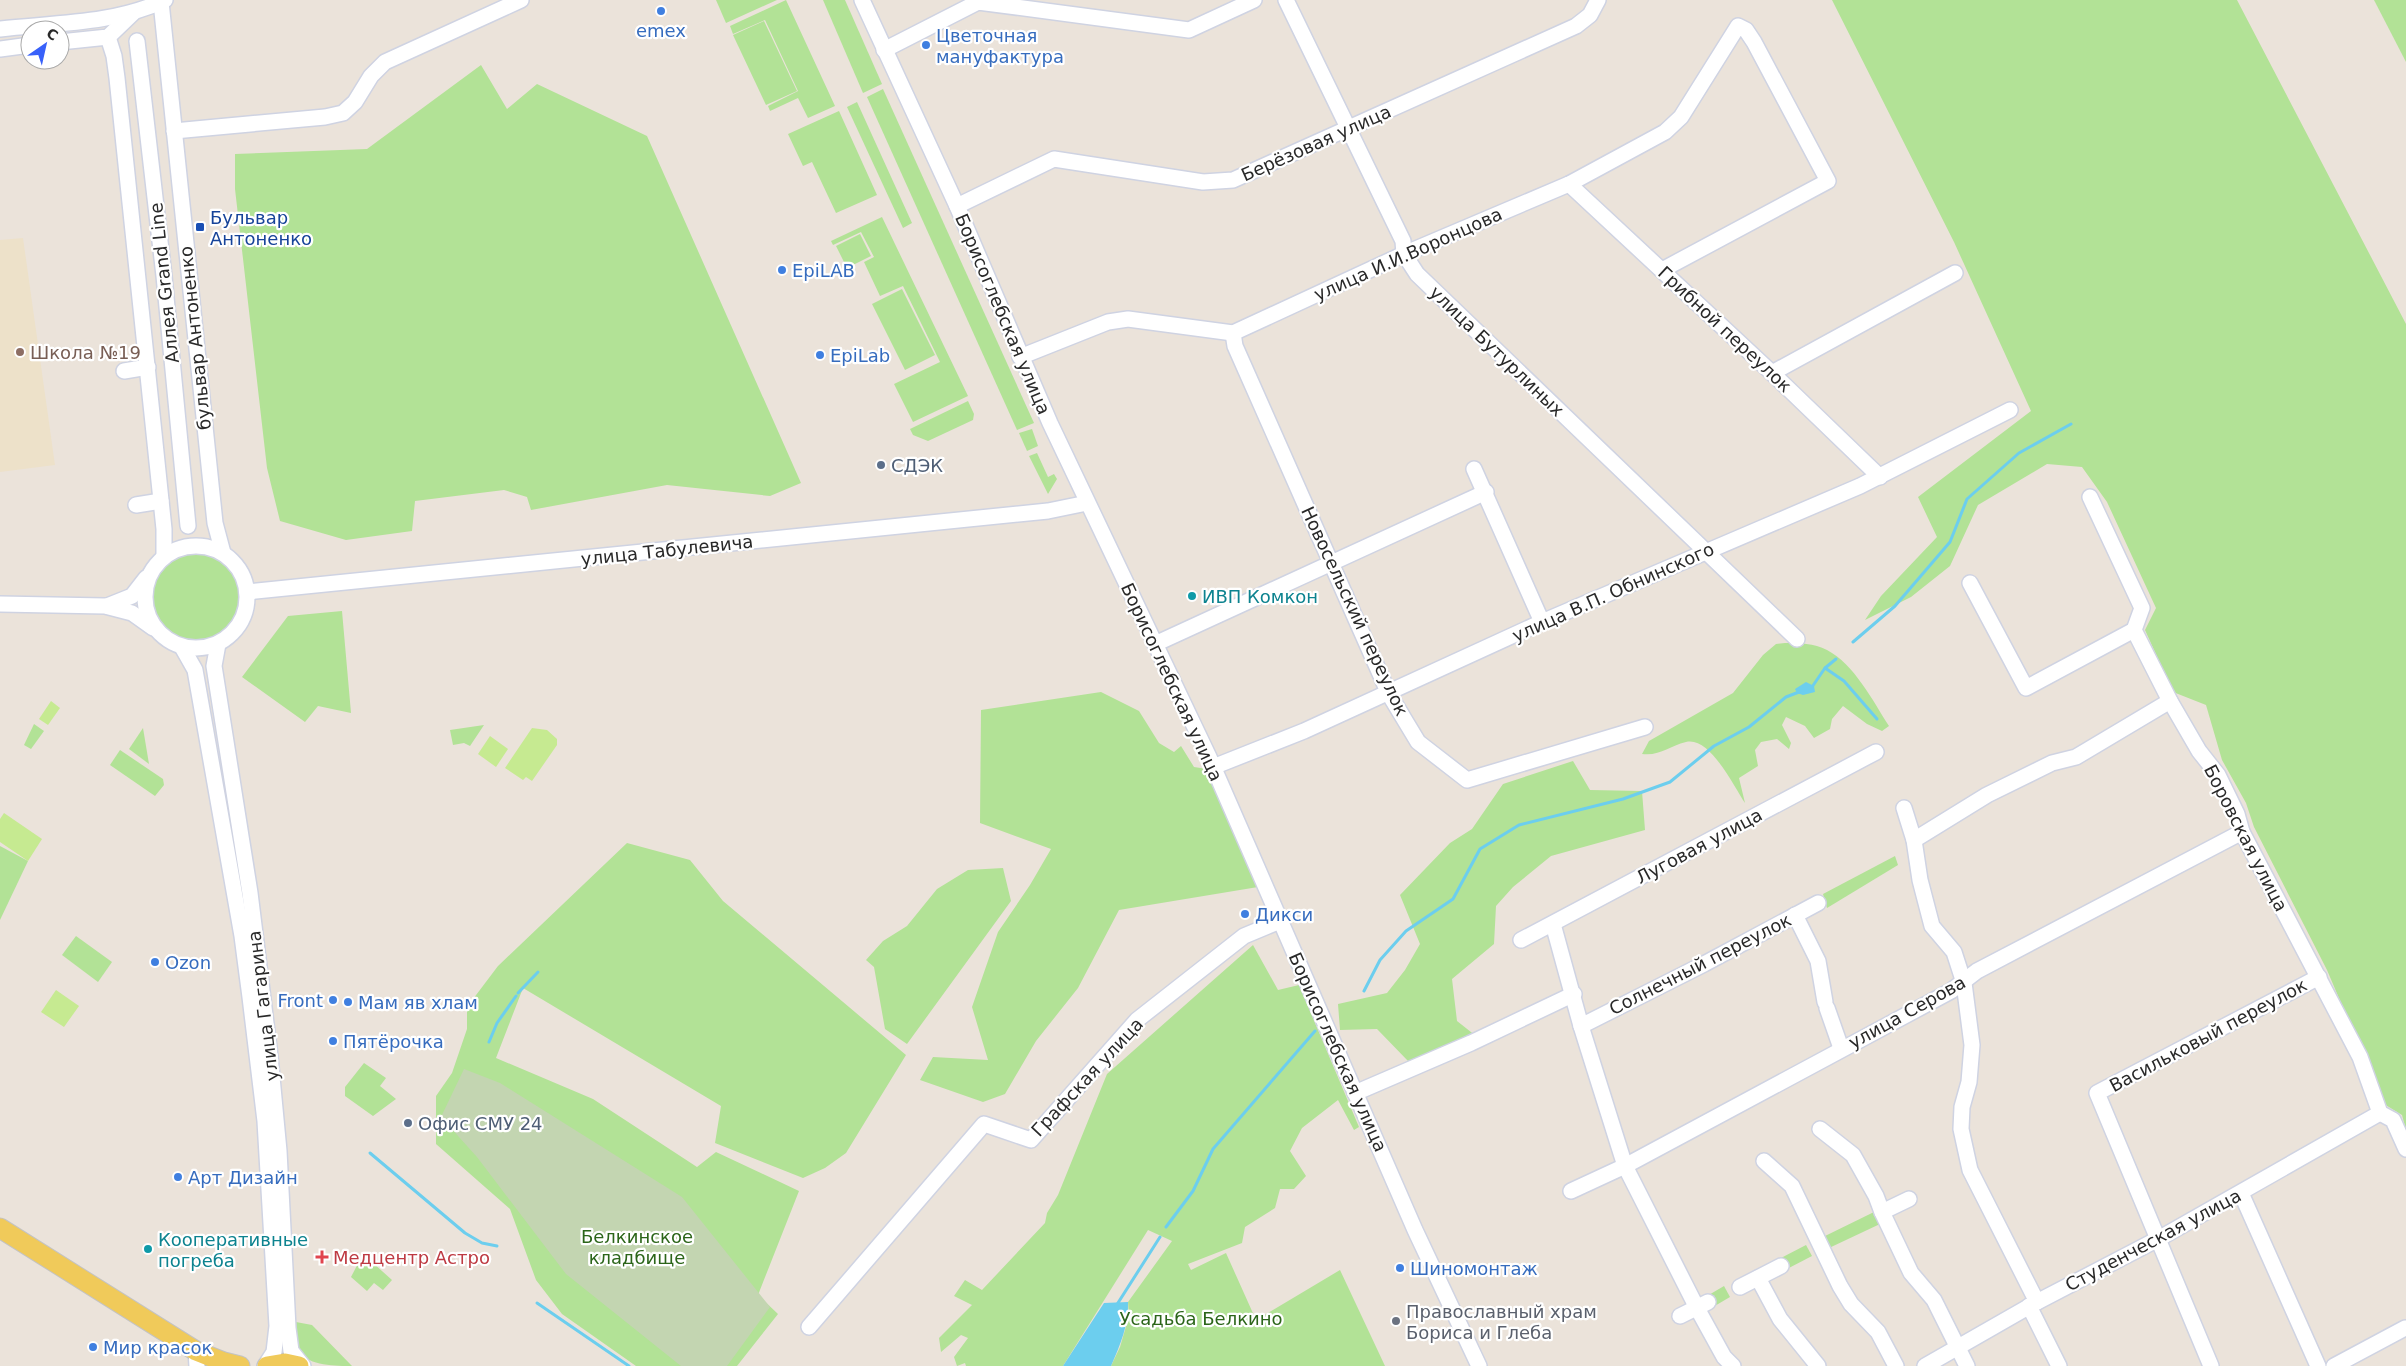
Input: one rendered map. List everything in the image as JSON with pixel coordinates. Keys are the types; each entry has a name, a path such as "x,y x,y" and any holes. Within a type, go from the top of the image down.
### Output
{"main road":[{"path":"0,1228 197,1358 214,1366"},
{"path":"197,1358 240,1366"},
{"path":"266,1366 286,1363 299,1366"}],"street":[{"path":"174,131 343,113 354,102 371,76 385,62 521,0"},
{"name":"Борисоглебская улица","path":"862,0 957,206 1020,357 1087,503 1213,767 1415,1230 1479,1366"},
{"path":"884,50 978,2 1189,30 1254,0"},
{"name":"улица Бутурлиных","path":"1286,0 1403,242 1404,254 1417,274 1797,639"},
{"name":"Берёзовая улица","path":"957,206 1054,159 1203,182 1233,180 1576,26 1590,15 1598,0"},
{"path":"0,29 97,19 132,12 163,1"},
{"name":"бульвар Антоненко","path":"163,1 174,131 215,523 223,553"},
{"path":"70,41 108,36 132,12"},
{"name":"улица И.И.Воронцова","path":"1233,334 1404,254 1568,184 1666,132 1681,117 1738,26 1746,30 1754,42 1828,181 1662,270"},
{"path":"108,36 114,56 117,78 148,367 161,502 164,557"},
{"name":"Аллея Grand Line","path":"137,41 164,276 188,526"},
{"path":"0,49 20,46"},
{"name":"Грибной переулок","path":"1568,184 1772,373 1880,477"},
{"path":"1772,373 1955,273"},
{"path":"1020,357 1108,322 1128,319 1233,334"},
{"name":"Новосельский переулок","path":"1233,334 1234,346 1388,694 1418,742 1467,780 1645,727"},
{"path":"124,371 148,367"},
{"name":"улица В.П. Обнинского","path":"1213,767 1304,731 1542,622 1880,477 2010,410"},
{"path":"1474,469 1486,492 1542,622"},
{"path":"1155,644 1486,492"},
{"path":"1970,583 2026,688 2134,630 2142,608 2090,497"},
{"path":"136,505 161,502"},
{"name":"улица Табулевича","path":"248,592 1048,511 1087,503"},
{"path":"0,604 105,606 132,613 168,641 182,647 200,649 218,644 229,638 241,623 247,605 248,592 244,577 235,564 223,553 209,547 193,546 178,549 164,557 132,596 105,606"},
{"path":"149,575 144,598 150,620 156,630"},
{"name":"Боровская улица","path":"2134,630 2170,702 2199,751 2218,775 2237,814 2242,832 2360,1057 2380,1113 2393,1120 2406,1149"},
{"name":"улица Гагарина","path":"218,644 214,666 250,894 278,1132 288,1328 291,1351 303,1366"},
{"name":"улица Гагарина","path":"182,647 195,670 240,927 265,1121 277,1326 274,1352 266,1366"},
{"path":"1914,840 1987,795 2052,764 2076,757 2170,702"},
{"name":"Луговая улица","path":"1521,940 1876,752"},
{"path":"1904,808 1914,840 1920,880 1932,926 1954,952 1964,983 1972,1044 1969,1082 1962,1107 1961,1129 1965,1153 1970,1170 2033,1304 2059,1366"},
{"name":"улица Серова","path":"1571,1191 1625,1166 1964,983 1977,971 2242,832"},
{"name":"Солнечный переулок","path":"1581,1026 1704,964 1818,903"},
{"path":"1795,915 1818,961 1826,1005 1841,1048"},
{"name":"Графская улица","path":"809,1326 984,1124 1031,1140 1137,1020 1244,936 1280,921"},
{"path":"1553,924 1574,994 1581,1026 1625,1166 1702,1305 1724,1357 1733,1366"},
{"name":"Васильковый переулок","path":"2160,1238 2097,1093 2319,977"},
{"path":"1355,1094 1471,1043 1574,994"},
{"name":"Студенческая улица","path":"1925,1366 2033,1304 2160,1238 2380,1113"},
{"path":"1820,1128 1853,1156 1876,1196 1911,1273 1934,1300 1967,1366"},
{"path":"1764,1161 1792,1186 1815,1249 1851,1304 1878,1332 1896,1366"},
{"path":"2240,1193 2318,1366"},
{"path":"1882,1212 1909,1200"},
{"path":"2160,1238 2211,1366"},
{"path":"1740,1287 1781,1266"},
{"path":"1758,1278 1780,1319 1818,1366"},
{"path":"1680,1316 1702,1305"},
{"path":"2334,1366 2405,1328"}],"shaded area":[{"name":"Школа №19","path":"23,238 55,465 0,472 0,240"}],"green space":[{"path":"716,0 777,0 726,23"},
{"path":"786,0 835,106 808,118 798,98 770,111 768,106 798,91 765,20 733,34 730,26"},
{"path":"823,0 845,0 882,84 863,93"},
{"path":"1832,0 2237,0 2406,324 2406,1130 2402,1115 2384,1104 2327,970 2254,827 2246,803 2222,760 2206,705 2173,692 2145,630 2156,608 2107,502 2082,467 2047,464 1978,505 1950,566 1911,597 1865,620 1881,596 1937,537 1918,497 2031,411 1954,242"},
{"path":"2374,0 2406,0 2406,62"},
{"path":"764,21 797,91 766,105 733,35"},
{"path":"481,65 507,109 537,84 647,136 801,483 770,496 667,485 531,510 527,497 504,490 415,501 412,531 346,540 280,521 267,468 235,189 235,154 367,149"},
{"path":"883,89 1034,423 1017,430 867,97"},
{"path":"857,102 912,223 903,228 847,107"},
{"path":"839,111 877,195 836,213 812,162 803,166 788,134"},
{"path":"882,217 968,396 913,422 894,384 940,362 903,286 880,296 864,262 874,257 861,232 833,245 831,241"},
{"path":"860,234 871,256 847,268 836,246"},
{"path":"902,289 935,355 905,370 872,304"},
{"path":"968,401 974,414 973,420 928,441 913,435 910,429"},
{"path":"1032,429 1038,446 1027,451 1019,433"},
{"path":"1037,453 1048,477 1054,474 1057,479 1048,494 1029,456"},
{"path":"195,553 204,554 220,561 232,573 239,589 239,607 232,623 220,635 204,642 195,643 186,642 170,635 158,623 151,607 150,598 151,589 158,573 170,561 186,554"},
{"path":"342,611 351,713 318,706 305,722 242,677 288,616"},
{"path":"1776,644 1817,646 1837,656 1862,684 1889,726 1882,731 1867,724 1843,706 1832,719 1830,729 1814,738 1805,726 1786,717 1782,725 1791,743 1789,749 1777,739 1761,742 1755,750 1758,766 1739,778 1745,803 1728,775 1712,754 1695,742 1686,742 1654,754 1642,754 1649,741 1733,693 1763,655"},
{"path":"1101,692 1139,711 1159,743 1174,752 1181,746 1194,767 1207,769 1258,887 1119,910 1078,988 1036,1041 1005,1094 983,1102 920,1080 933,1057 988,1060 972,1007 998,932 1030,885 1051,849 980,823 981,710"},
{"path":"51,701 60,708 48,725 39,719"},
{"path":"34,724 44,731 31,749 24,745"},
{"path":"484,725 470,746 464,743 453,745 450,730"},
{"path":"143,728 149,764 129,749"},
{"path":"532,728 547,730 557,739 557,745 532,781 526,777 523,780 505,768"},
{"path":"490,736 508,749 496,767 478,754"},
{"path":"120,750 163,779 164,785 155,796 110,765"},
{"path":"1573,761 1590,790 1642,791 1645,830 1551,856 1513,887 1496,906 1494,944 1452,979 1457,1021 1476,1036 1409,1062 1377,1029 1340,1030 1338,1004 1387,993 1405,970 1420,944 1400,895 1450,843 1472,829 1503,784"},
{"path":"4,813 42,839 28,861 0,842 0,819"},
{"path":"627,843 690,860 723,901 906,1055 846,1153 825,1168 803,1178 715,1143 721,1106 523,988 496,1058 593,1099 697,1167 716,1152 799,1191 758,1295 778,1314 737,1366 636,1366 562,1314 536,1280 510,1209 436,1144 436,1096 452,1073 467,1029 467,1007 498,966"},
{"path":"0,846 28,861 0,920"},
{"path":"1895,856 1898,865 1827,908 1823,894"},
{"path":"1003,868 1011,901 907,1044 885,1029 874,967 866,960 883,941 907,926 937,889 968,870"},
{"path":"76,936 112,962 98,982 62,955"},
{"name":"Усадьба Белкино","path":"1253,945 1278,990 1299,985 1359,1127 1354,1130 1338,1100 1302,1128 1290,1151 1306,1176 1294,1189 1280,1189 1275,1208 1245,1227 1242,1243 1188,1264 1191,1270 1226,1253 1256,1320 1340,1270 1385,1366 1111,1366 1120,1347 1129,1316 1128,1302 1172,1241 1148,1230 1063,1366 966,1366 965,1363 957,1366 954,1357 968,1338 961,1335 941,1352 939,1338 972,1305 954,1296 965,1280 982,1290 1045,1223 1047,1213 1058,1195 1107,1074"},
{"path":"56,990 79,1006 64,1027 41,1012"},
{"path":"364,1063 386,1078 380,1086 396,1099 373,1116 345,1096 345,1087"},
{"name":"Белкинское кладбище","path":"464,1069 500,1083 682,1197 770,1307 727,1366 681,1366 566,1274 477,1157 441,1117"},
{"path":"1874,1212 1880,1224 1829,1248 1823,1237"},
{"path":"1806,1245 1812,1256 1785,1270 1779,1259"},
{"path":"363,1254 392,1280 383,1290 374,1283 367,1291 351,1277"},
{"path":"1724,1286 1730,1297 1713,1307 1707,1296"},
{"path":"296,1322 312,1325 352,1366 316,1363 304,1357 298,1345 294,1324"}],"water":[{"path":"1806,682 1814,686 1815,692 1803,695 1797,693 1795,689"},
{"path":"1128,1302 1121,1343 1111,1366 1063,1366 1104,1303"}],"waterway":[{"path":"1853,642 1895,606 1950,542 1967,499 2019,453 2071,424"},
{"path":"1812,687 1825,668 1836,659"},
{"path":"1825,668 1844,681 1877,719"},
{"path":"1364,991 1380,960 1406,931 1453,899 1480,849 1519,825 1623,799 1670,782 1714,746 1749,727 1786,697 1799,692"},
{"path":"518,993 538,972"},
{"path":"489,1042 497,1023 516,996"},
{"path":"1166,1227 1193,1191 1213,1149 1315,1031"},
{"path":"370,1153 465,1233 482,1243 497,1246"},
{"path":"1116,1306 1160,1237"},
{"path":"537,1303 629,1366"}],"place":[{"name":"emex","path":"661,11"},
{"name":"Цветочная мануфактура","path":"926,45"},
{"name":"Бульвар Антоненко","path":"200,227"},
{"name":"EpiLAB","path":"782,270"},
{"name":"Школа №19","path":"20,352"},
{"name":"EpiLab","path":"820,355"},
{"name":"СДЭК","path":"881,465"},
{"name":"ИВП Комкон","path":"1192,596"},
{"name":"Дикси","path":"1245,914"},
{"name":"Ozon","path":"155,962"},
{"name":"Front","path":"333,1000"},
{"name":"Мам яв хлам","path":"348,1002"},
{"name":"Пятёрочка","path":"333,1041"},
{"name":"Офис СМУ 24","path":"408,1123"},
{"name":"Арт Дизайн","path":"178,1177"},
{"name":"Кооперативные погреба","path":"148,1249"},
{"name":"Медцентр Астро","path":"322,1257"},
{"name":"Шиномонтаж","path":"1400,1268"},
{"name":"Православный храм Бориса и Глеба","path":"1396,1321"},
{"name":"Мир красок","path":"93,1347"}]}
